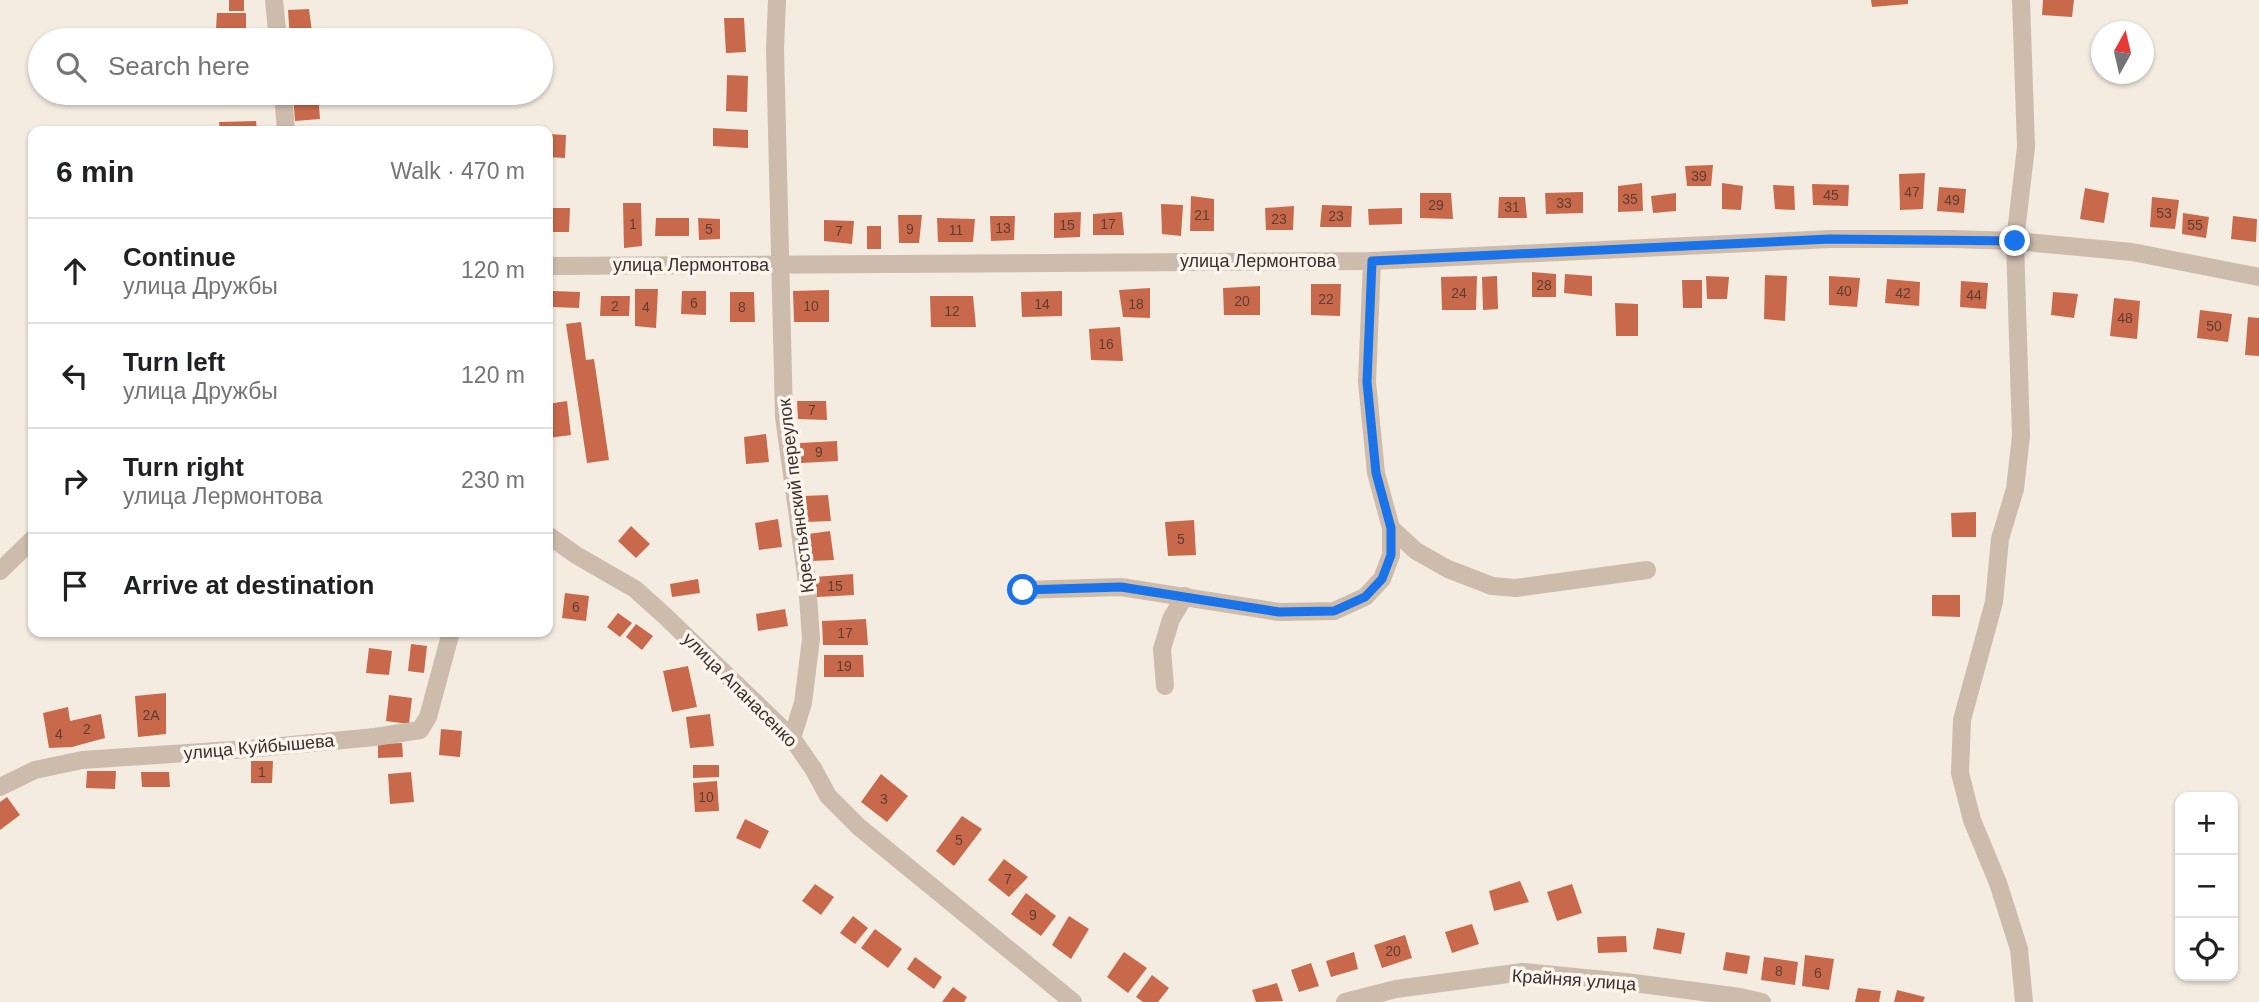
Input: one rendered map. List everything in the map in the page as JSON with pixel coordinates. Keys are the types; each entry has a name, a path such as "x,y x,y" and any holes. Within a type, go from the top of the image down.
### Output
{"street":[{"path":"274,0 277,28"},
{"name":"Крестьянский переулок","path":"777,0 775,49 784,417 807,582 811,639 803,703 792,738"},
{"path":"2021,0 2026,147 2015,241 2021,436 2015,489 2000,539 1994,602 1962,720 1960,773 1972,820 1998,883 2019,949 2024,1002"},
{"path":"283,105 285,126"},
{"name":"улица Лермонтова","path":"553,266 1372,261 1830,239 2015,241 2132,252 2259,276"},
{"path":"1023,590 1121,587 1279,612 1334,611 1365,597 1382,579 1391,555 1391,528 1376,473 1367,382 1372,261"},
{"path":"1391,528 1416,551 1448,569 1492,586 1516,588 1647,570"},
{"name":"улица Апанасенко","path":"553,539 635,589 792,738 828,796 859,827 1073,1002"},
{"path":"0,572 28,544"},
{"path":"1165,686 1162,649 1171,619 1185,596"},
{"name":"улица Куйбышева","path":"0,787 35,770 82,760 247,749 420,730 428,717 450,637"},
{"name":"Крайняя улица","path":"1345,1002 1396,989 1523,972 1626,982 1762,1002"}],"building":[{"path":"229,0 244,0 244,11 229,11"},
{"path":"1871,0 1908,0 1908,4 1872,7"},
{"path":"2043,0 2074,0 2072,17 2042,15"},
{"path":"309,9 311,28 289,28 288,10"},
{"path":"217,13 246,13 246,28 216,28"},
{"path":"724,18 744,18 746,52 726,53"},
{"path":"727,75 748,76 747,112 726,111"},
{"path":"294,105 319,105 320,119 295,121"},
{"path":"256,121 256,126 219,126 219,122"},
{"path":"713,128 748,130 748,148 713,146"},
{"path":"553,134 566,135 565,158 553,157"},
{"path":"1713,165 1711,186 1687,186 1685,166"},
{"path":"1925,173 1923,209 1900,210 1899,174"},
{"path":"1642,183 1643,211 1618,212 1618,186"},
{"path":"1722,183 1743,186 1741,210 1722,209"},
{"path":"1812,184 1849,185 1848,206 1813,205"},
{"path":"1773,185 1794,186 1795,210 1775,209"},
{"path":"1939,187 1966,189 1964,213 1937,211"},
{"path":"2085,188 2109,193 2104,223 2080,219"},
{"path":"1583,192 1583,213 1546,214 1545,193"},
{"path":"1420,193 1451,193 1453,219 1420,218"},
{"path":"1676,193 1676,211 1653,213 1651,196"},
{"path":"1191,196 1214,199 1214,231 1190,231"},
{"path":"1499,197 1525,197 1527,218 1498,218"},
{"path":"2152,197 2179,200 2175,229 2150,227"},
{"path":"623,203 641,203 642,246 624,248"},
{"path":"1161,204 1183,205 1181,236 1162,234"},
{"path":"1322,205 1352,206 1351,227 1320,227"},
{"path":"1294,206 1293,230 1266,230 1265,208"},
{"path":"553,208 570,208 569,232 553,232"},
{"path":"1402,208 1402,224 1369,225 1368,209"},
{"path":"1081,212 1080,237 1054,238 1054,213"},
{"path":"1122,212 1124,235 1093,235 1093,214"},
{"path":"2183,213 2209,217 2206,238 2182,234"},
{"path":"898,215 922,215 919,243 899,243"},
{"path":"990,216 1015,216 1014,240 991,241"},
{"path":"2233,216 2257,219 2256,242 2231,239"},
{"path":"656,218 689,218 689,236 655,236"},
{"path":"698,218 720,219 720,239 699,240"},
{"path":"937,218 975,219 973,242 938,242"},
{"path":"824,220 854,221 852,244 824,241"},
{"path":"867,226 881,226 881,249 867,249"},
{"path":"1532,272 1556,274 1556,297 1532,297"},
{"path":"1565,274 1592,276 1592,296 1564,293"},
{"path":"1765,275 1787,276 1785,321 1764,319"},
{"path":"1477,276 1476,310 1442,310 1441,277"},
{"path":"1497,276 1498,309 1483,310 1482,277"},
{"path":"1706,276 1729,277 1727,299 1707,299"},
{"path":"1829,276 1860,278 1857,307 1829,305"},
{"path":"1887,279 1920,282 1919,306 1885,303"},
{"path":"1682,280 1702,280 1702,308 1683,308"},
{"path":"1961,281 1988,283 1986,309 1960,307"},
{"path":"1311,284 1341,284 1340,316 1311,315"},
{"path":"1260,286 1260,315 1224,315 1223,288"},
{"path":"1150,288 1150,318 1123,317 1119,290"},
{"path":"635,289 658,289 656,328 635,326"},
{"path":"829,290 829,322 794,322 793,291"},
{"path":"553,291 580,292 579,308 553,307"},
{"path":"682,291 706,291 706,315 681,314"},
{"path":"1062,291 1062,316 1022,317 1021,292"},
{"path":"730,292 754,292 755,322 730,322"},
{"path":"2053,292 2078,294 2074,318 2051,315"},
{"path":"601,296 630,296 629,316 600,316"},
{"path":"930,296 973,296 976,327 931,327"},
{"path":"2114,298 2140,301 2137,339 2110,336"},
{"path":"1615,303 1638,304 1638,336 1616,336"},
{"path":"2200,310 2232,314 2228,342 2197,338"},
{"path":"2248,317 2259,318 2259,356 2245,355"},
{"path":"581,322 586,360 594,359 609,460 587,463 566,324"},
{"path":"1120,327 1123,361 1091,360 1089,329"},
{"path":"567,401 571,435 553,437 553,403"},
{"path":"797,401 826,401 827,420 798,419"},
{"path":"766,434 769,462 746,464 744,437"},
{"path":"837,441 838,461 801,463 800,443"},
{"path":"828,495 831,521 806,522 803,496"},
{"path":"1976,512 1976,537 1952,537 1951,513"},
{"path":"778,519 782,547 759,550 755,523"},
{"path":"1194,520 1196,555 1168,556 1165,522"},
{"path":"631,526 650,544 636,558 618,541"},
{"path":"830,531 834,560 811,561 808,534"},
{"path":"853,574 854,595 817,597 815,577"},
{"path":"698,579 700,593 672,597 670,584"},
{"path":"565,593 589,596 586,621 562,618"},
{"path":"1932,595 1960,595 1960,617 1932,616"},
{"path":"785,609 788,626 758,631 756,614"},
{"path":"618,613 632,623 620,637 607,627"},
{"path":"866,619 868,645 823,645 822,621"},
{"path":"636,624 653,636 642,650 626,637"},
{"path":"411,644 427,646 424,673 408,671"},
{"path":"369,648 392,651 389,675 366,673"},
{"path":"824,655 863,655 864,677 824,677"},
{"path":"688,666 697,707 672,712 663,671"},
{"path":"166,693 166,734 138,737 135,696"},
{"path":"389,695 412,698 409,724 386,721"},
{"path":"68,707 70,721 101,714 105,738 72,747 49,748 43,713"},
{"path":"710,714 714,746 690,748 686,717"},
{"path":"441,729 462,731 460,757 439,755"},
{"path":"402,743 403,757 378,758 378,744"},
{"path":"251,761 273,761 272,783 251,783"},
{"path":"693,765 719,765 719,777 693,778"},
{"path":"87,771 116,771 115,789 86,788"},
{"path":"141,772 169,772 170,787 142,787"},
{"path":"411,772 414,802 390,804 388,774"},
{"path":"881,774 908,796 887,822 861,802"},
{"path":"717,781 719,811 695,812 693,783"},
{"path":"7,797 20,815 0,830 0,802"},
{"path":"962,816 982,829 954,866 936,851"},
{"path":"745,819 769,831 760,849 736,838"},
{"path":"1004,859 1028,877 1009,897 988,880"},
{"path":"1520,881 1529,902 1494,911 1489,891"},
{"path":"815,884 834,897 821,915 802,901"},
{"path":"1572,884 1582,913 1557,921 1547,892"},
{"path":"1026,893 1056,916 1041,936 1011,914"},
{"path":"853,916 868,928 855,944 840,933"},
{"path":"1069,916 1089,929 1071,959 1052,945"},
{"path":"1472,924 1479,944 1452,953 1445,932"},
{"path":"1657,928 1685,933 1681,954 1653,949"},
{"path":"875,929 902,949 888,968 861,948"},
{"path":"1405,935 1412,958 1382,968 1374,945"},
{"path":"1626,936 1627,952 1598,953 1597,937"},
{"path":"1124,952 1147,968 1128,993 1107,977"},
{"path":"1354,952 1358,969 1331,977 1326,961"},
{"path":"1726,952 1750,956 1747,974 1723,970"},
{"path":"1805,955 1834,959 1829,990 1802,986"},
{"path":"915,957 942,977 934,989 907,969"},
{"path":"1764,957 1798,962 1795,985 1761,980"},
{"path":"1311,963 1319,986 1299,992 1291,970"},
{"path":"1152,975 1169,988 1158,1002 1143,1002 1136,997"},
{"path":"1277,983 1283,1001 1256,1002 1252,990"},
{"path":"953,987 967,997 964,1002 942,1002"},
{"path":"1858,988 1881,991 1879,1002 1855,1002"},
{"path":"1897,990 1925,997 1923,1002 1894,1002"}],"route":[{"path":"1023,590 1121,587 1279,612 1334,611 1365,597 1382,579 1391,555 1391,528 1376,473 1367,382 1372,261 1830,239 2015,241"}]}
